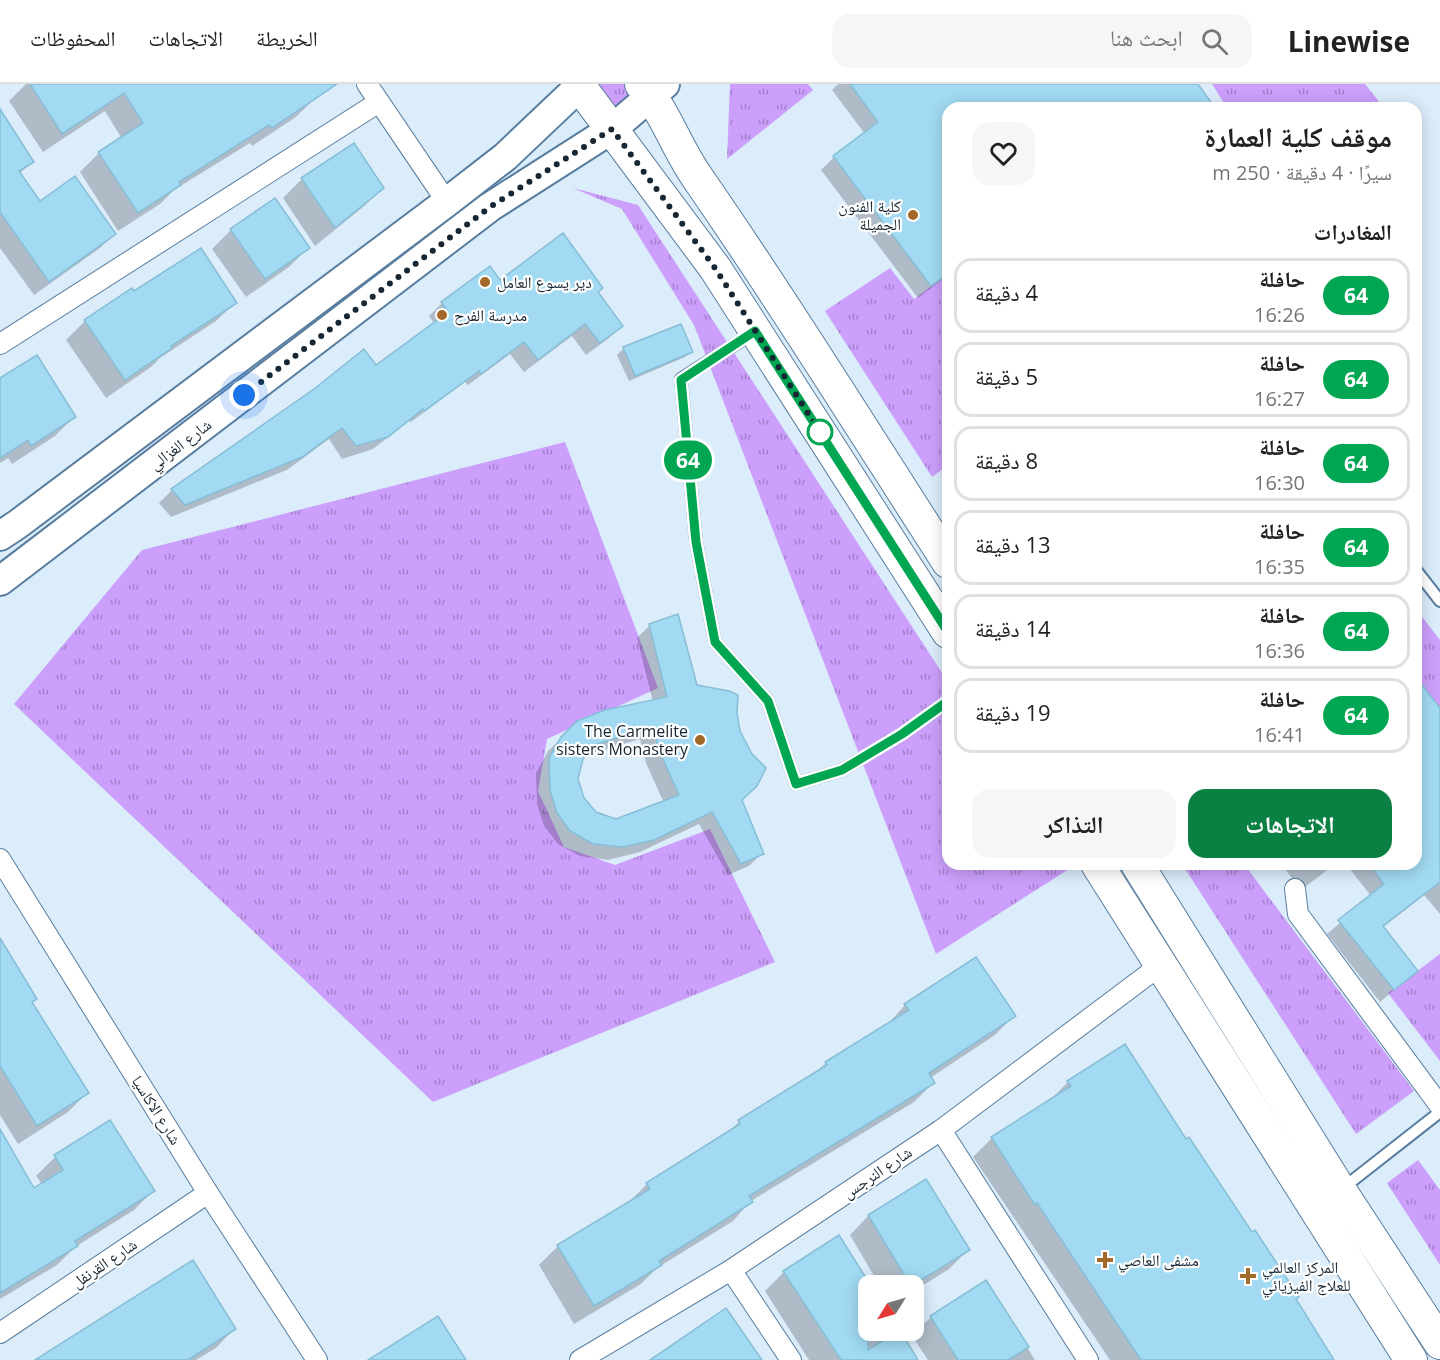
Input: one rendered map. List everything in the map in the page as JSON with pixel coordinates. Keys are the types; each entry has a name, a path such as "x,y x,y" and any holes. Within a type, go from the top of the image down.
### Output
{"main road":[{"path":"580,85 715,268 942,623"},
{"name":"شارع الغزالي","path":"0,536 505,157 580,85"},
{"path":"653,88 695,173 743,243 942,553"},
{"name":"شارع الغزالي","path":"0,581 490,207 612,129 653,88"},
{"path":"1101,870 1411,1360"},
{"path":"1141,870 1340,1190 1440,1343"}],"street":[{"path":"367,84 447,202"},
{"path":"0,344 379,102"},
{"name":"شارع الاكاسيا","path":"0,859 208,1193 316,1360"},
{"path":"1295,889 1298,915 1440,1106"},
{"name":"شارع النرجس","path":"580,1360 731,1270 941,1130 1162,964"},
{"path":"941,1130 1088,1360"},
{"name":"شارع القرنفل","path":"0,1333 208,1193"},
{"path":"731,1270 791,1360"}],"lane":[{"path":"755,331 681,380 696,542 715,642 768,701 796,784 842,770 902,734 942,705"},
{"path":"1422,578 1440,601"},
{"path":"1340,1190 1440,1112"}],"green space":[{"path":"587,84 635,84 635,91 615,111"},
{"path":"730,84 808,84 813,90 727,159"},
{"path":"1212,84 1365,84 1379,102 1223,102"},
{"path":"573,188 638,205 942,673 942,870 1067,870 936,954 694,325 622,209"},
{"path":"890,268 914,299 942,278 942,470 932,477 825,311"},
{"path":"565,442 658,688 547,739 538,791 564,847 615,865 710,829 775,962 433,1102 14,704 142,550"},
{"path":"1422,617 1440,640 1440,708 1422,683"},
{"path":"1186,870 1248,870 1414,1091 1356,1134"},
{"path":"1440,954 1440,1061 1388,993"},
{"path":"1418,1160 1440,1190 1440,1265 1387,1183"}],"building":[{"path":"30,84 337,84 272,128 269,125 179,182 181,185 138,213 98,152 143,123 124,93 62,134"},
{"name":"كلية الفنون الجميلة","path":"850,84 1198,84 1211,102 942,102 942,278 931,286 833,156 878,122"},
{"path":"0,109 34,162 19,171 40,201 75,176 116,234 49,282 0,212"},
{"path":"354,143 384,188 335,228 301,178"},
{"path":"275,198 310,248 265,279 230,229"},
{"path":"563,233 603,288 598,292 623,326 600,343 585,324 538,360 524,342 481,374 479,371 424,411 423,409 388,437 356,446 342,428 302,457 185,505 171,489 314,389 364,349 376,365 448,312 441,302 490,266 500,280"},
{"path":"201,248 237,303 171,346 172,348 125,380 84,320 132,288 134,291"},
{"path":"681,324 693,352 635,376 623,347"},
{"path":"37,355 76,417 31,446 28,440 0,458 0,378"},
{"name":"The Carmelite sisters Monastery","path":"678,614 697,685 738,695 737,713 740,731 752,754 766,768 757,786 742,800 764,854 741,864 712,812 654,840 622,847 593,844 570,831 557,813 550,790 549,758 561,737 577,721 605,710 667,697 649,624","holes":["653,727 659,750 679,795 616,819 596,812 584,798 578,779 583,759 594,745"]},
{"path":"1422,685 1440,708 1440,882 1383,926 1418,971 1394,990 1338,920 1384,884 1374,870 1422,870"},
{"path":"0,938 37,999 32,1002 89,1093 37,1126 0,1066"},
{"path":"976,957 1016,1016 929,1073 935,1083 749,1196 753,1202 659,1261 662,1265 594,1306 557,1245 650,1189 646,1183 740,1124 738,1120 827,1065 825,1062 909,1010 904,1004"},
{"path":"1125,1044 1186,1139 1189,1137 1252,1232 1255,1230 1299,1297 1296,1299 1334,1360 1141,1360 1037,1203 1035,1205 991,1137 1071,1086 1067,1081"},
{"path":"110,1120 155,1191 75,1241 78,1246 0,1293 0,1129 34,1188 63,1170 54,1155"},
{"path":"926,1179 970,1250 924,1278 924,1275 904,1275 868,1215"},
{"path":"839,1235 864,1275 858,1275 858,1341 868,1341 868,1350 882,1341 907,1341 918,1360 841,1360 783,1271"},
{"path":"193,1260 236,1329 188,1360 35,1360"},
{"path":"986,1280 1029,1347 1008,1360 958,1360 930,1316"},
{"path":"726,1308 762,1360 650,1360"},
{"path":"438,1316 466,1360 368,1360"}],"bus line":[{"name":"64","path":"942,623 755,331 681,380 696,542 715,642 768,701 796,784 842,770 902,734 942,705"}],"place":[{"name":"كلية الفنون الجميلة","path":"913,215"},
{"name":"دير يسوع العامل","path":"485,282"},
{"name":"مدرسة الفرح","path":"442,315"},
{"name":"The Carmelite sisters Monastery","path":"700,740"},
{"name":"مشفى العاصي","path":"1105,1260"},
{"name":"المركز العالمي للعلاج الفيزيائي","path":"1248,1276"}],"route":[{"path":"244,395 490,207 612,129 715,268 820,432"}]}
